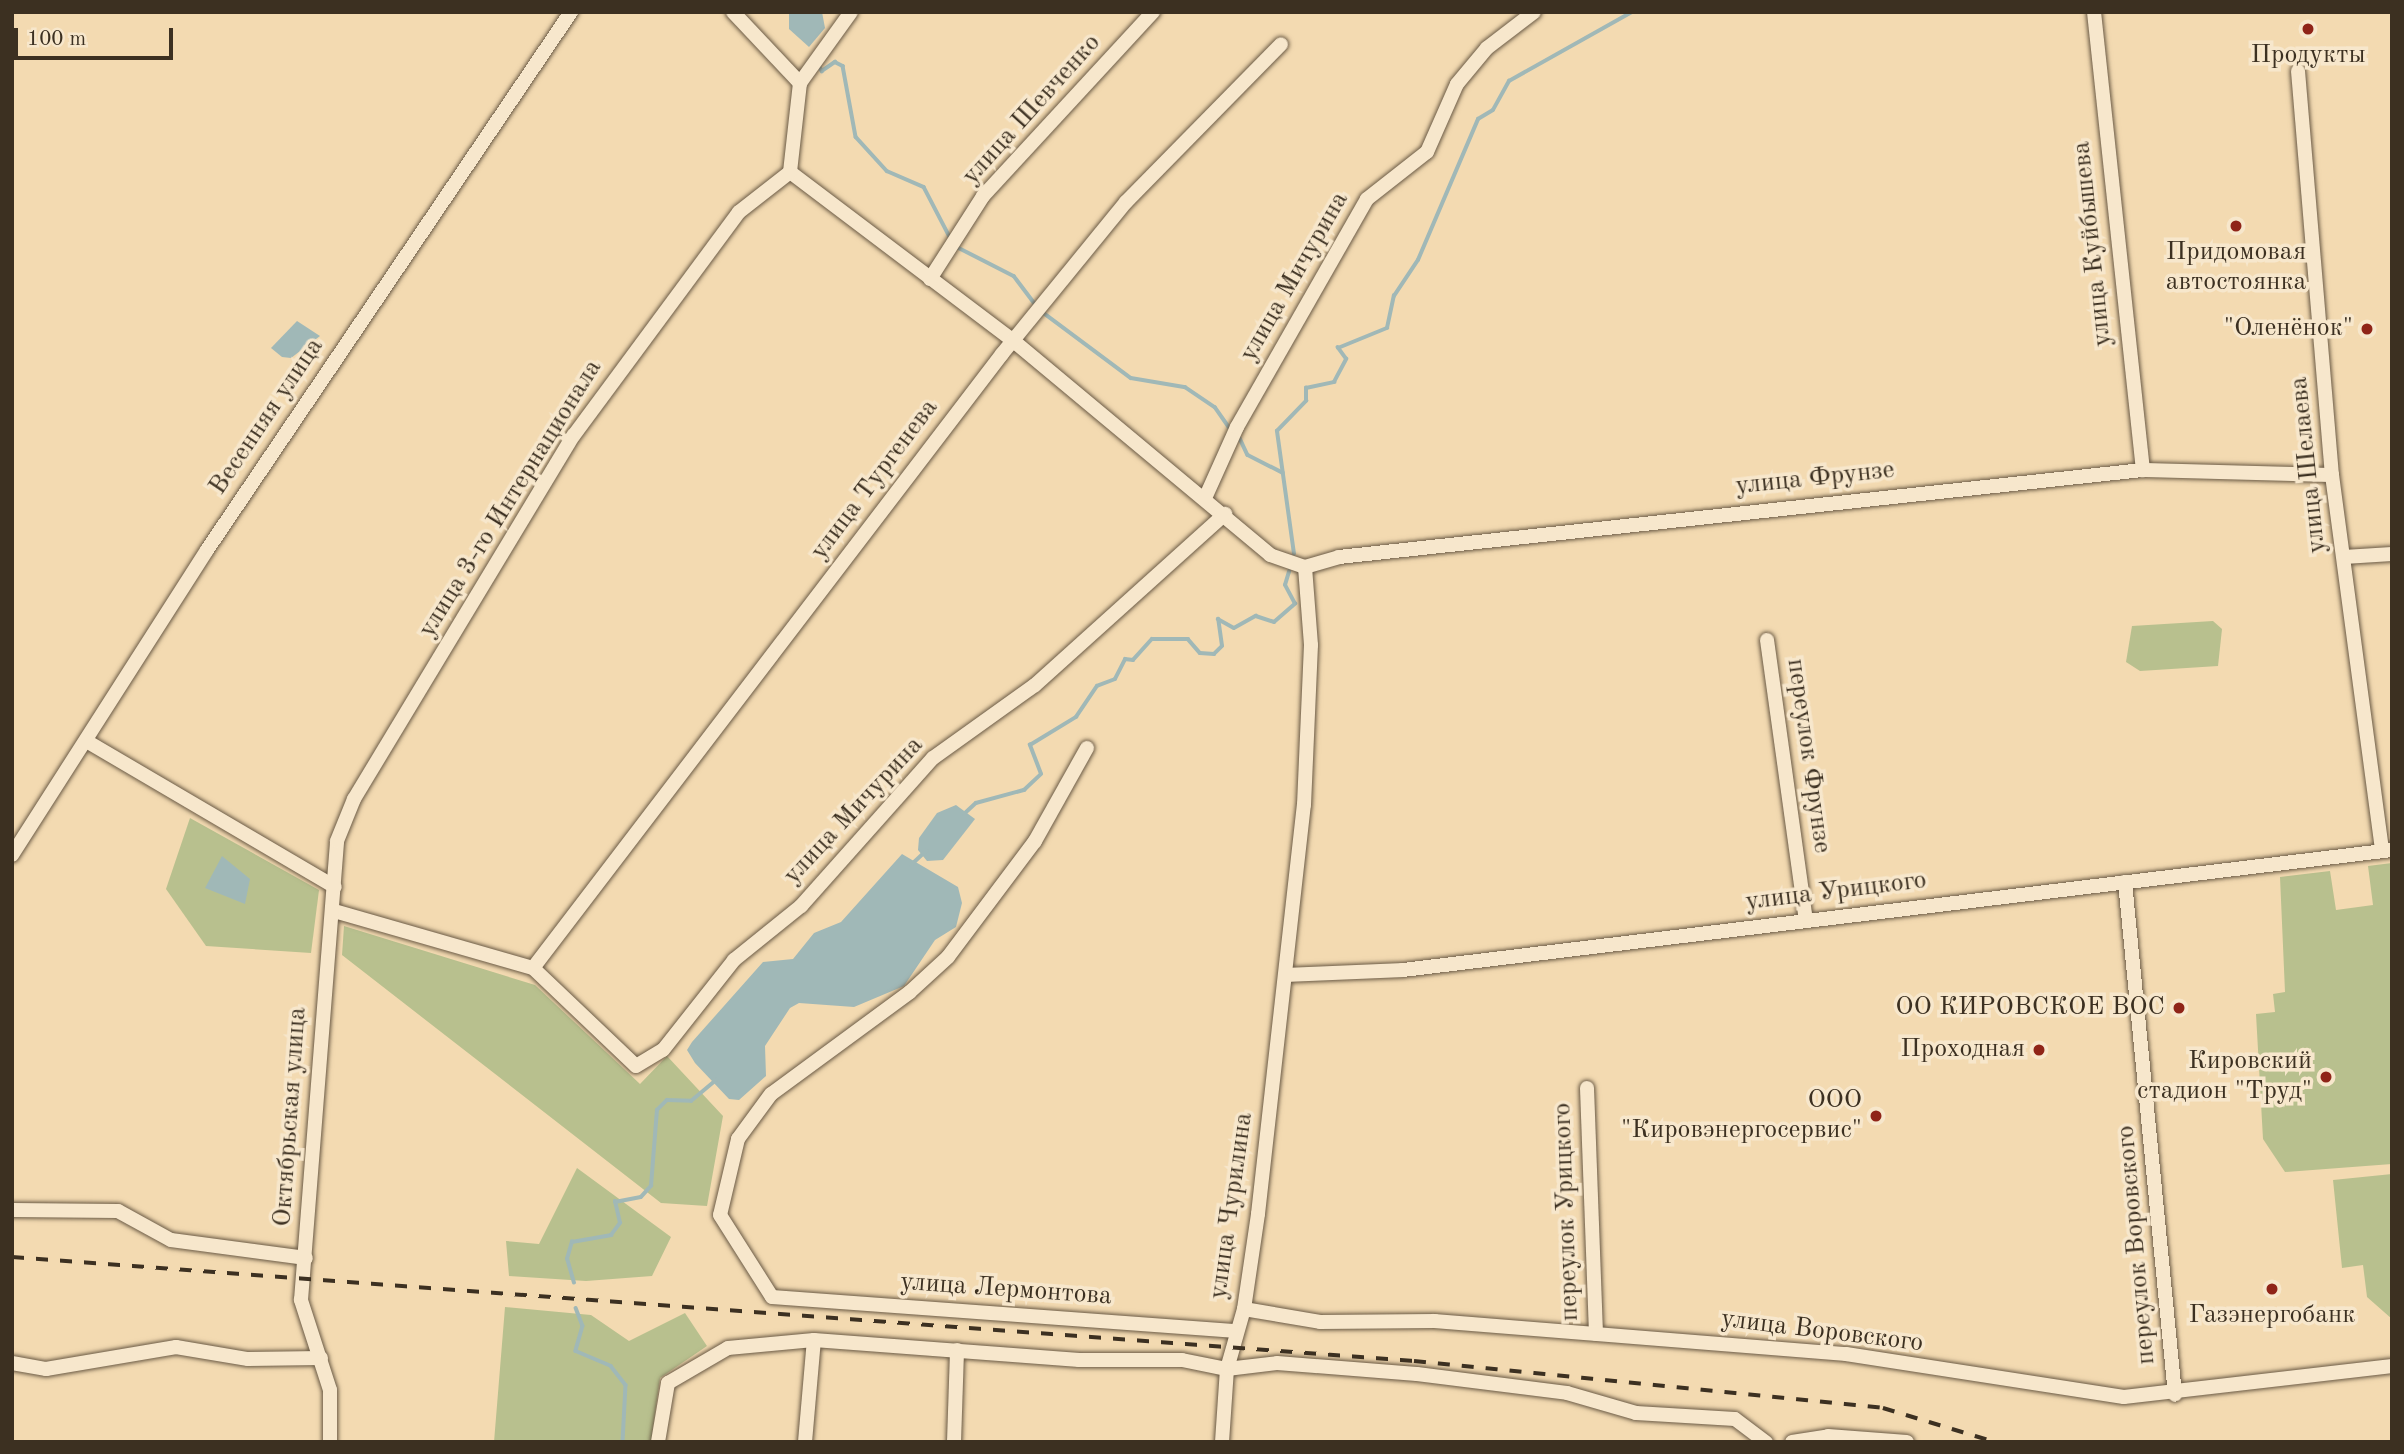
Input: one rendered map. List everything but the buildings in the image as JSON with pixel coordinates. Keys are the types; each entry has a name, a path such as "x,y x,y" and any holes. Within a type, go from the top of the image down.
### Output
{"street":[{"name":"Весенняя улица","path":"12,855 88,742 98,716 199,561 571,12"},
{"path":"733,12 800,83"},
{"path":"850,12 800,83 790,172 1016,343 1206,496 1269,555 1305,568"},
{"name":"улица Шевченко","path":"930,279 983,196 1153,12"},
{"name":"улица Мичурина","path":"1206,496 1237,427 1367,199 1427,152 1457,84 1487,48 1534,12"},
{"name":"улица Куйбышева","path":"2094,12 2143,470"},
{"name":"улица Тургенева","path":"533,968 1126,202 1281,44"},
{"name":"улица Шелаева","path":"2298,71 2332,475 2387,850"},
{"name":"улица 3-го Интернационала","path":"326,980 334,911 337,841 354,799 574,435 739,212 790,172"},
{"name":"улица Фрунзе","path":"1305,568 1339,557 2143,470 2332,475"},
{"name":"улица Мичурина","path":"533,968 636,1066 663,1050 734,960 800,906 933,758 1035,685 1225,514"},
{"path":"2344,557 2392,554"},
{"name":"улица Чурилина","path":"1222,1442 1227,1369 1244,1309 1286,975 1311,645 1305,568"},
{"name":"переулок Фрунзе","path":"1767,640 1806,920"},
{"path":"88,742 335,887"},
{"name":"улица Лермонтова","path":"1087,748 1035,841 948,957 911,992 771,1094 738,1139 720,1215 772,1297 1237,1331"},
{"name":"улица Урицкого","path":"1286,975 1403,970 2387,850"},
{"name":"переулок Воровского","path":"2125,882 2175,1395"},
{"path":"334,911 533,968"},
{"name":"Октябрьская улица","path":"326,980 301,1300 330,1390 330,1442"},
{"name":"переулок Урицкого","path":"1587,1088 1596,1334"},
{"name":"Октябрьская улица","path":"12,1210 118,1211 171,1240 306,1258"},
{"name":"улица Воровского","path":"1244,1309 1320,1322 1435,1321 1846,1354 2035,1388 2175,1395 2392,1367"},
{"path":"658,1442 667,1383 728,1348 814,1340 1079,1360 1182,1360 1227,1369 1277,1363 1516,1384 1636,1413 1735,1419 1766,1442"},
{"path":"805,1442 814,1340"},
{"path":"12,1363 46,1369 176,1347 248,1359 321,1358"},
{"path":"954,1442 957,1350"},
{"path":"1792,1442 1828,1436 1907,1442"}],"green space":[{"path":"2213,621 2222,629 2218,666 2140,671 2126,662 2132,626"},
{"path":"190,818 319,890 311,953 206,946 166,889"},
{"name":"Кировский стадион \"Труд\"","path":"2392,863 2392,1164 2285,1172 2263,1139 2256,1014 2275,1012 2273,994 2285,992 2280,877 2330,871 2336,910 2373,905 2368,866"},
{"path":"344,926 535,985 640,1084 667,1056 723,1116 707,1206 661,1203 342,955"},
{"path":"577,1168 671,1237 652,1276 586,1281 509,1276 506,1241 539,1244"},
{"path":"2392,1174 2392,1319 2367,1297 2363,1265 2342,1268 2333,1180"},
{"path":"505,1307 591,1315 629,1341 685,1313 707,1346 660,1378 651,1442 494,1442"}],"water":[{"path":"789,12 822,12 825,28 809,47 789,29"},
{"path":"297,321 320,336 291,358 282,357 271,348"},
{"path":"956,805 975,819 943,860 927,861 918,850 919,838 937,813"},
{"path":"902,854 958,887 962,903 956,927 935,940 904,986 854,1007 799,1003 790,1008 765,1046 766,1076 739,1100 729,1099 695,1063 687,1050 692,1042 763,962 793,959 814,933 841,922"},
{"path":"222,856 250,879 245,904 205,888"}],"waterway":[{"path":"1294,554 1277,431 1306,401 1306,388 1334,382 1346,359 1338,348 1387,328 1394,296 1418,260 1478,119 1493,110 1509,81 1632,12"},
{"path":"819,65 822,71 835,62 843,66 856,137 887,171 924,187 951,239"},
{"path":"955,246 1014,276 1036,305"},
{"path":"1041,311 1131,378 1185,387 1215,407 1231,430"},
{"path":"1238,434 1248,455 1283,473"},
{"path":"964,814 976,803 1024,790 1041,774 1030,745 1076,717 1097,686 1115,679 1125,659 1133,660 1152,639 1188,639 1200,653 1214,654 1222,646 1218,619 1234,628 1256,616 1274,622 1295,604 1285,585 1289,572"},
{"path":"911,865 926,851"},
{"path":"574,1283 567,1259 572,1242 611,1235 620,1223 615,1202 641,1197 651,1186 657,1110 667,1100 691,1101 716,1080"},
{"path":"576,1308 583,1326 576,1351 611,1366 626,1385 623,1442"}],"railway":[{"path":"12,1257 1414,1361 1883,1408 1995,1442"}],"place":[{"name":"Продукты","path":"2308,29"},
{"name":"Придомовая автостоянка","path":"2236,226"},
{"name":"\"Оленёнок\"","path":"2367,329"},
{"name":"ОО КИРОВСКОЕ ВОС","path":"2179,1008"},
{"name":"Проходная","path":"2039,1050"},
{"name":"Кировский стадион \"Труд\"","path":"2326,1077"},
{"name":"ООО \"Кировэнергосервис\"","path":"1876,1116"},
{"name":"Газэнергобанк","path":"2272,1289"}]}
